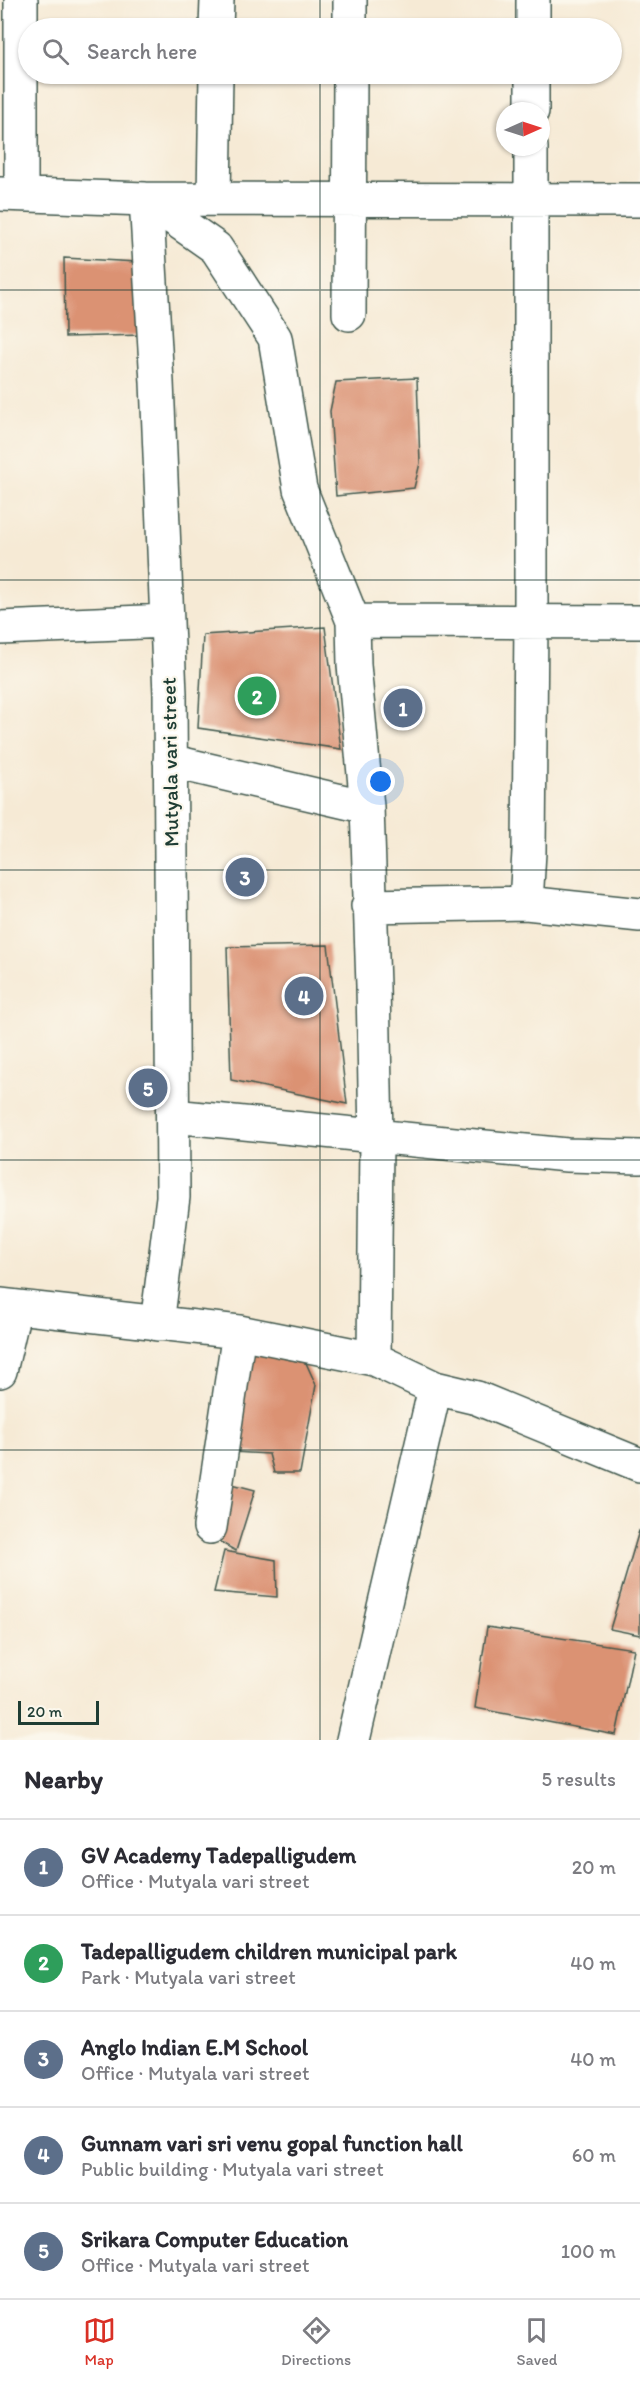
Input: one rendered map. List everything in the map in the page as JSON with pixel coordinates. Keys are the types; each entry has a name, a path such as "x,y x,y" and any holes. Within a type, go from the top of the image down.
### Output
{"street":[{"path":"20,18 21,0"},
{"path":"216,18 217,0"},
{"path":"350,0 350,18"},
{"path":"533,18 534,0"},
{"path":"18,53 10,194 146,199 640,200"},
{"path":"214,199 216,84"},
{"path":"348,314 351,200 350,84"},
{"path":"532,84 532,102"},
{"path":"526,903 529,852 531,620 531,156"},
{"path":"146,199 216,248 275,339 300,489 353,621 354,664 367,807 376,1138 374,1359"},
{"name":"Mutyala vari street","path":"146,199 157,382 167,621 170,761 173,1197 157,1324"},
{"path":"0,628 167,621"},
{"path":"353,621 640,622"},
{"path":"170,761 367,807"},
{"path":"368,906 526,903 640,915"},
{"path":"173,1116 376,1138 567,1155 640,1157"},
{"path":"0,1371 8,1306 239,1332 374,1359 435,1388 477,1398 640,1465"},
{"path":"210,1527 239,1332"},
{"path":"353,1740 435,1388"}],"building":[{"path":"64,258 137,262 143,335 65,337"},
{"path":"417,378 420,463 414,488 336,496 330,411 336,382"},
{"path":"325,627 341,749 198,728 203,635"},
{"path":"328,945 347,1104 231,1080 227,947"},
{"path":"247,1350 306,1363 316,1385 300,1473 274,1473 269,1454 234,1452"},
{"path":"232,1484 255,1490 236,1551 218,1541"},
{"path":"640,1532 640,1635 610,1629"},
{"path":"224,1551 276,1560 277,1597 214,1592"},
{"path":"487,1627 634,1649 616,1735 475,1708"}],"place":[{"name":"Tadepalligudem children municipal park","path":"257,696"},
{"name":"GV Academy Tadepalligudem","path":"403,708"},
{"name":"Anglo Indian E.M School","path":"245,877"},
{"name":"Gunnam vari sri venu gopal function hall","path":"304,996"},
{"name":"Srikara Computer Education","path":"148,1088"}]}
